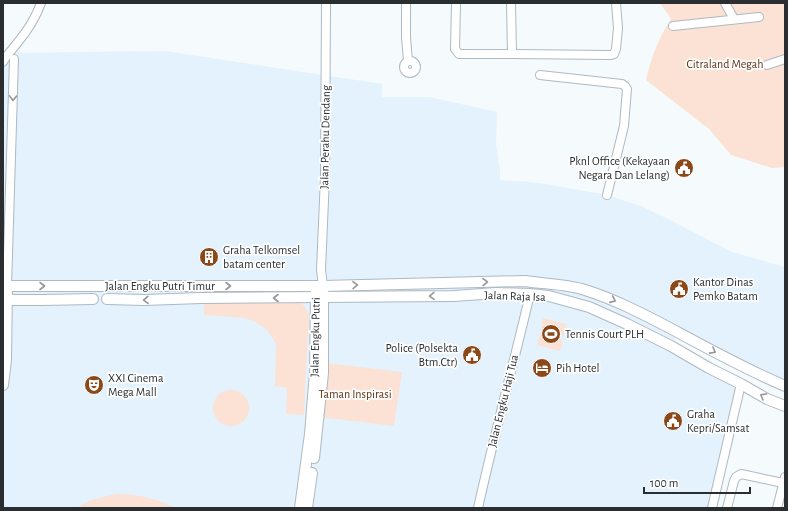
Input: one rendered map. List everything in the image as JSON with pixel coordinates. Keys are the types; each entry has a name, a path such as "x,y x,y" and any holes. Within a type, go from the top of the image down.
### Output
{"main road":[{"name":"Jalan Raja Isa","path":"320,286 525,282 554,284 583,289 639,312 745,368 785,386"},
{"name":"Jalan Engku Putri Timur","path":"5,286 320,286"},
{"path":"3,385 6,360 5,286"},
{"name":"Jalan Engku Putri","path":"300,508 310,434 316,372 320,286"},
{"name":"Jalan Raja Isa","path":"319,297 454,296 496,294 530,294 549,296 588,307 627,324 671,346 767,399 785,406"},
{"name":"Jalan Engku Putri Timur","path":"107,299 144,300 319,297"},
{"name":"Jalan Engku Putri","path":"307,508 316,444 323,373 319,297"},
{"name":"Jalan Engku Putri Timur","path":"5,300 93,299"},
{"path":"671,346 678,333"}],"street":[{"path":"4,61 6,56 26,32 38,12 41,3"},
{"name":"Jalan Perahu Dendang","path":"320,286 325,177 326,3"},
{"path":"406,3 408,60"},
{"path":"456,3 455,49 459,54 611,55 614,54 616,49 618,28 616,3"},
{"path":"511,3 512,54"},
{"path":"725,3 734,19"},
{"path":"672,26 759,17"},
{"path":"5,286 14,59"},
{"path":"767,64 785,59"},
{"path":"540,75 622,84 627,89 624,126 607,195"},
{"name":"Jalan Engku Haji Tua","path":"478,508 490,452 530,294"},
{"path":"712,508 741,384"},
{"path":"727,508 734,481 736,477 741,474 784,480 777,508"}],"shaded area":[{"path":"165,51 382,84 382,97 429,97 497,112 496,144 500,180 541,183 607,195 641,206 732,252 785,267 785,386 678,333 671,346 741,384 712,508 3,508 3,53"}],"green space":[{"name":"Citraland Megah","path":"660,3 785,3 785,167 772,168 731,155 709,129 646,80 656,48 671,19"},
{"path":"204,300 297,300 304,306 309,315 304,415 286,414 287,388 275,386 276,344 267,330 256,322 245,318 204,315"},
{"path":"543,318 566,324 564,335 541,329"},
{"path":"540,334 563,340 560,351 537,345"},
{"name":"Taman Inspirasi","path":"325,363 402,372 394,426 320,417"},
{"path":"235,390 244,395 248,401 248,415 244,421 235,426 227,426 218,421 214,415 213,404 218,395 224,391"},
{"path":"118,494 148,498 176,508 76,508 96,499"}],"place":[{"name":"Pknl Office (Kekayaan Negara Dan Lelang)","path":"684,168"},
{"name":"Graha Telkomsel batam center","path":"209,257"},
{"name":"Kantor Dinas Pemko Batam","path":"679,289"},
{"name":"Tennis Court PLH","path":"551,334"},
{"name":"Police (Polsekta Btm.Ctr)","path":"472,355"},
{"name":"Pih Hotel","path":"542,368"},
{"name":"XXI Cinema Mega Mall","path":"94,385"},
{"name":"Graha Kepri/Samsat","path":"673,421"}]}
